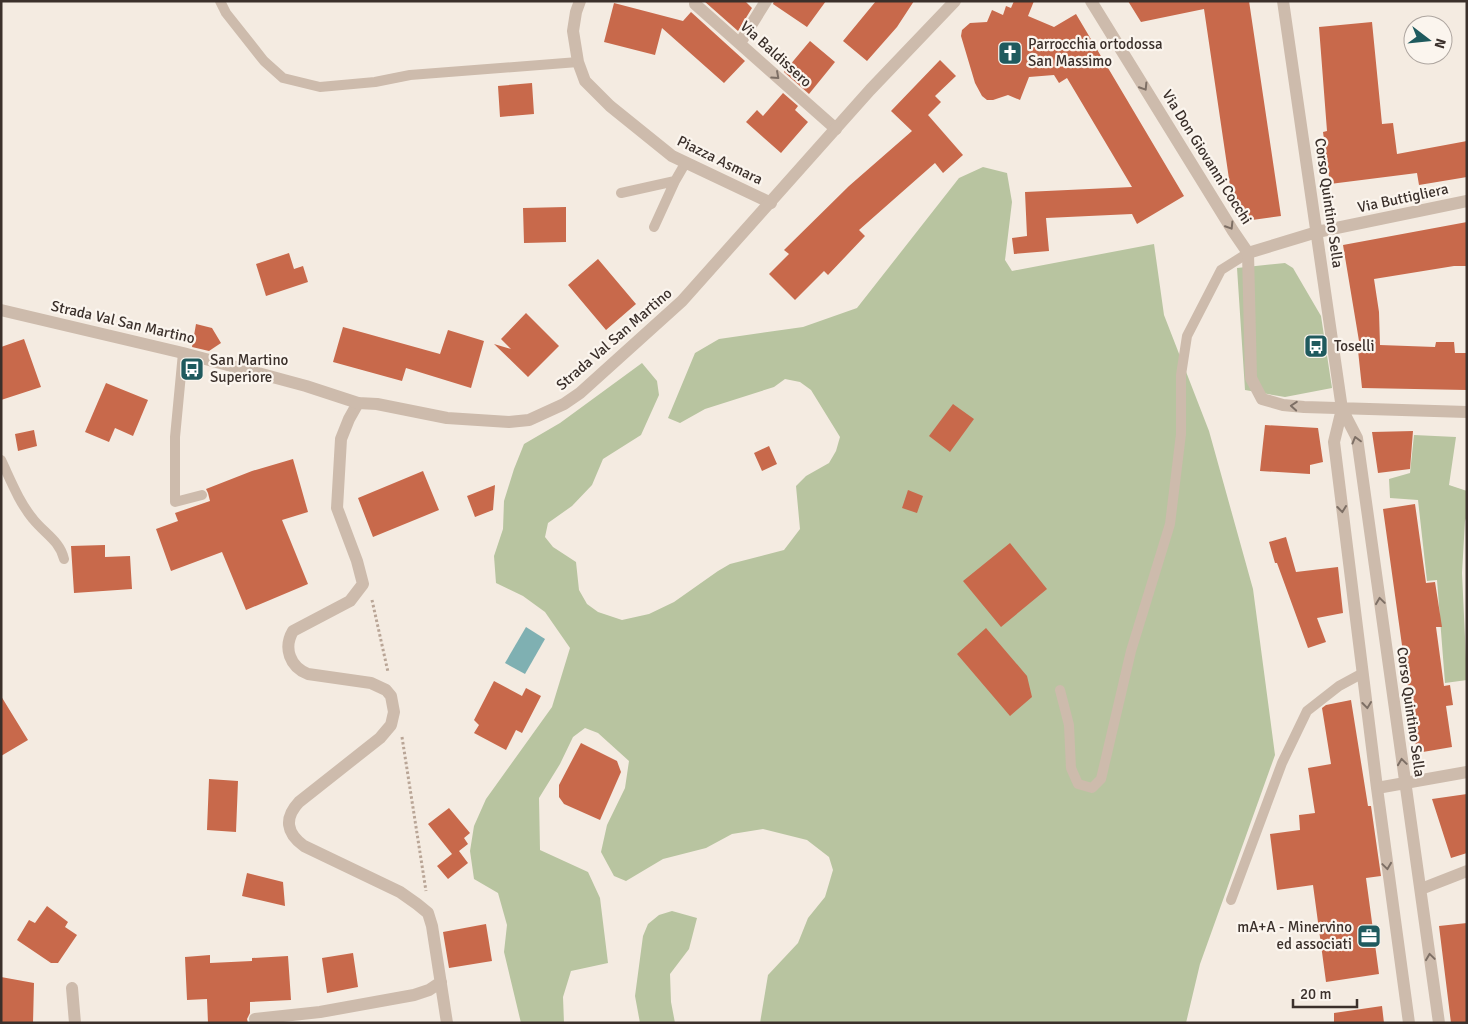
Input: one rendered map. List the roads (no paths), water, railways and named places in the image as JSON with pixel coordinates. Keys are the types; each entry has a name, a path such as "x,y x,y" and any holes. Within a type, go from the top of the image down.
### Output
{"street":[{"name":"Piazza Asmara","path":"580,1 573,31 578,62 585,81 610,106 672,156 771,203"},
{"path":"740,43 766,1"},
{"name":"Strada Val San Martino","path":"1,310 182,353 306,386 358,403 377,404 447,418 509,422 529,420 547,413 580,393 682,301 870,90 954,1"},
{"name":"Via Don Giovanni Cocchi","path":"1091,1 1248,253"},
{"name":"Corso Quintino Sella","path":"1283,1 1342,409 1357,438 1439,1023"},
{"name":"Via Baldissero","path":"695,4 836,129"},
{"name":"Via Buttigliera","path":"1248,253 1317,232 1467,201"},
{"path":"1248,253 1251,378 1262,399 1283,405 1342,409 1467,412"},
{"path":"358,403 341,439 336,508 364,584 350,601 293,631 288,639 289,652 295,665 301,671 308,674 371,683 386,690 391,696 394,712 391,724 380,738 291,810 289,824 295,840 304,846 400,892 428,913 432,926 447,1023"},
{"name":"Corso Quintino Sella","path":"1342,409 1334,442 1377,788 1409,1023"},
{"path":"1377,788 1467,772"},
{"path":"1421,889 1467,871"},
{"path":"256,1019 320,1012 414,995 428,990 441,982"},
{"path":"72,988 76,1023"}],"lane":[{"path":"220,1 226,13 264,61 283,78 320,87 375,82 410,75 578,62"},
{"path":"654,227 686,162"},
{"path":"621,193 675,181"},
{"path":"1060,690 1069,725 1071,768 1078,784 1092,788 1101,779 1131,652 1170,524 1181,434 1181,376 1187,336 1221,270 1248,253"},
{"path":"182,353 174,437 175,502 202,495"},
{"path":"1,460 17,495 33,520 62,548 64,559"},
{"path":"1231,900 1282,763 1307,711 1339,686 1363,673"}],"water":[{"path":"526,627 545,639 525,674 505,663"}],"place":[{"name":"Parrocchia ortodossa San Massimo","path":"1010,53"},
{"name":"Toselli","path":"1316,346"},
{"name":"San Martino Superiore","path":"192,369"},
{"name":"mA+A - Minervino ed associati","path":"1369,936"}]}
